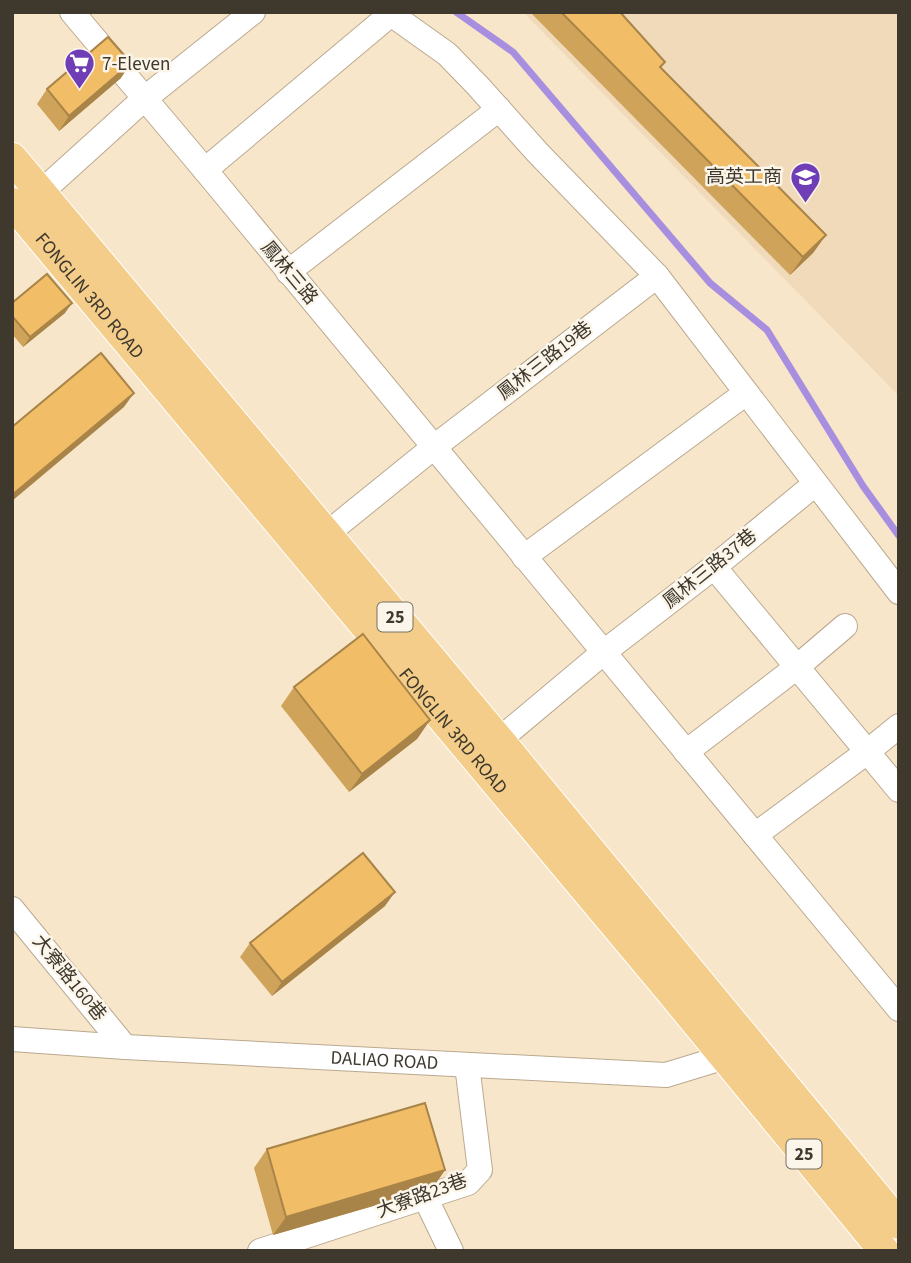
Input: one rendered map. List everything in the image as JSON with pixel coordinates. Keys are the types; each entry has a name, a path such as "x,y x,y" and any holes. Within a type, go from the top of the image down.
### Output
{"main road":[{"name":"25","path":"12,158 24,203"},
{"name":"FONGLIN 3RD ROAD","path":"24,203 315,543 736,1049 899,1224"},
{"name":"FONGLIN 3RD ROAD","path":"315,543 499,740 736,1049 884,1251"}],"street":[{"name":"鳳林三路","path":"72,12 434,447"},
{"path":"24,203 144,99 253,12"},
{"path":"205,170 389,13 447,54 657,276 899,592"},
{"path":"288,272 499,109"},
{"name":"鳳林三路19巷","path":"315,543 434,447 657,276"},
{"path":"524,557 746,393"},
{"path":"434,447 899,1009"},
{"name":"鳳林三路37巷","path":"499,740 604,652 815,484"},
{"path":"714,567 899,790"},
{"path":"686,752 797,667 845,626"},
{"path":"755,835 899,726"},
{"name":"大寮路160巷","path":"12,909 125,1047"},
{"name":"DALIAO ROAD","path":"12,1039 666,1075 736,1049"},
{"name":"大寮路23巷","path":"260,1251 468,1183 480,1170 467,1065"},
{"path":"425,1197 451,1251"}],"shaded area":[{"name":"高英工商","path":"523,12 899,12 899,396"}],"building":[{"path":"561,12 620,12 665,62 660,67 826,235 803,257"},
{"name":"7-Eleven","path":"108,37 131,63 69,116 47,89"},
{"path":"47,274 72,303 30,337 12,316 12,303"},
{"path":"101,353 134,393 12,495 12,427"},
{"path":"363,634 430,720 362,774 294,687"},
{"path":"363,853 395,892 282,982 250,943"},
{"path":"425,1103 445,1170 286,1217 267,1149"}],"waterway":[{"path":"456,12 513,52 710,283 767,330 863,486 899,536"}],"place":[{"name":"7-Eleven","path":"79,91"},
{"name":"高英工商","path":"805,204"}]}
